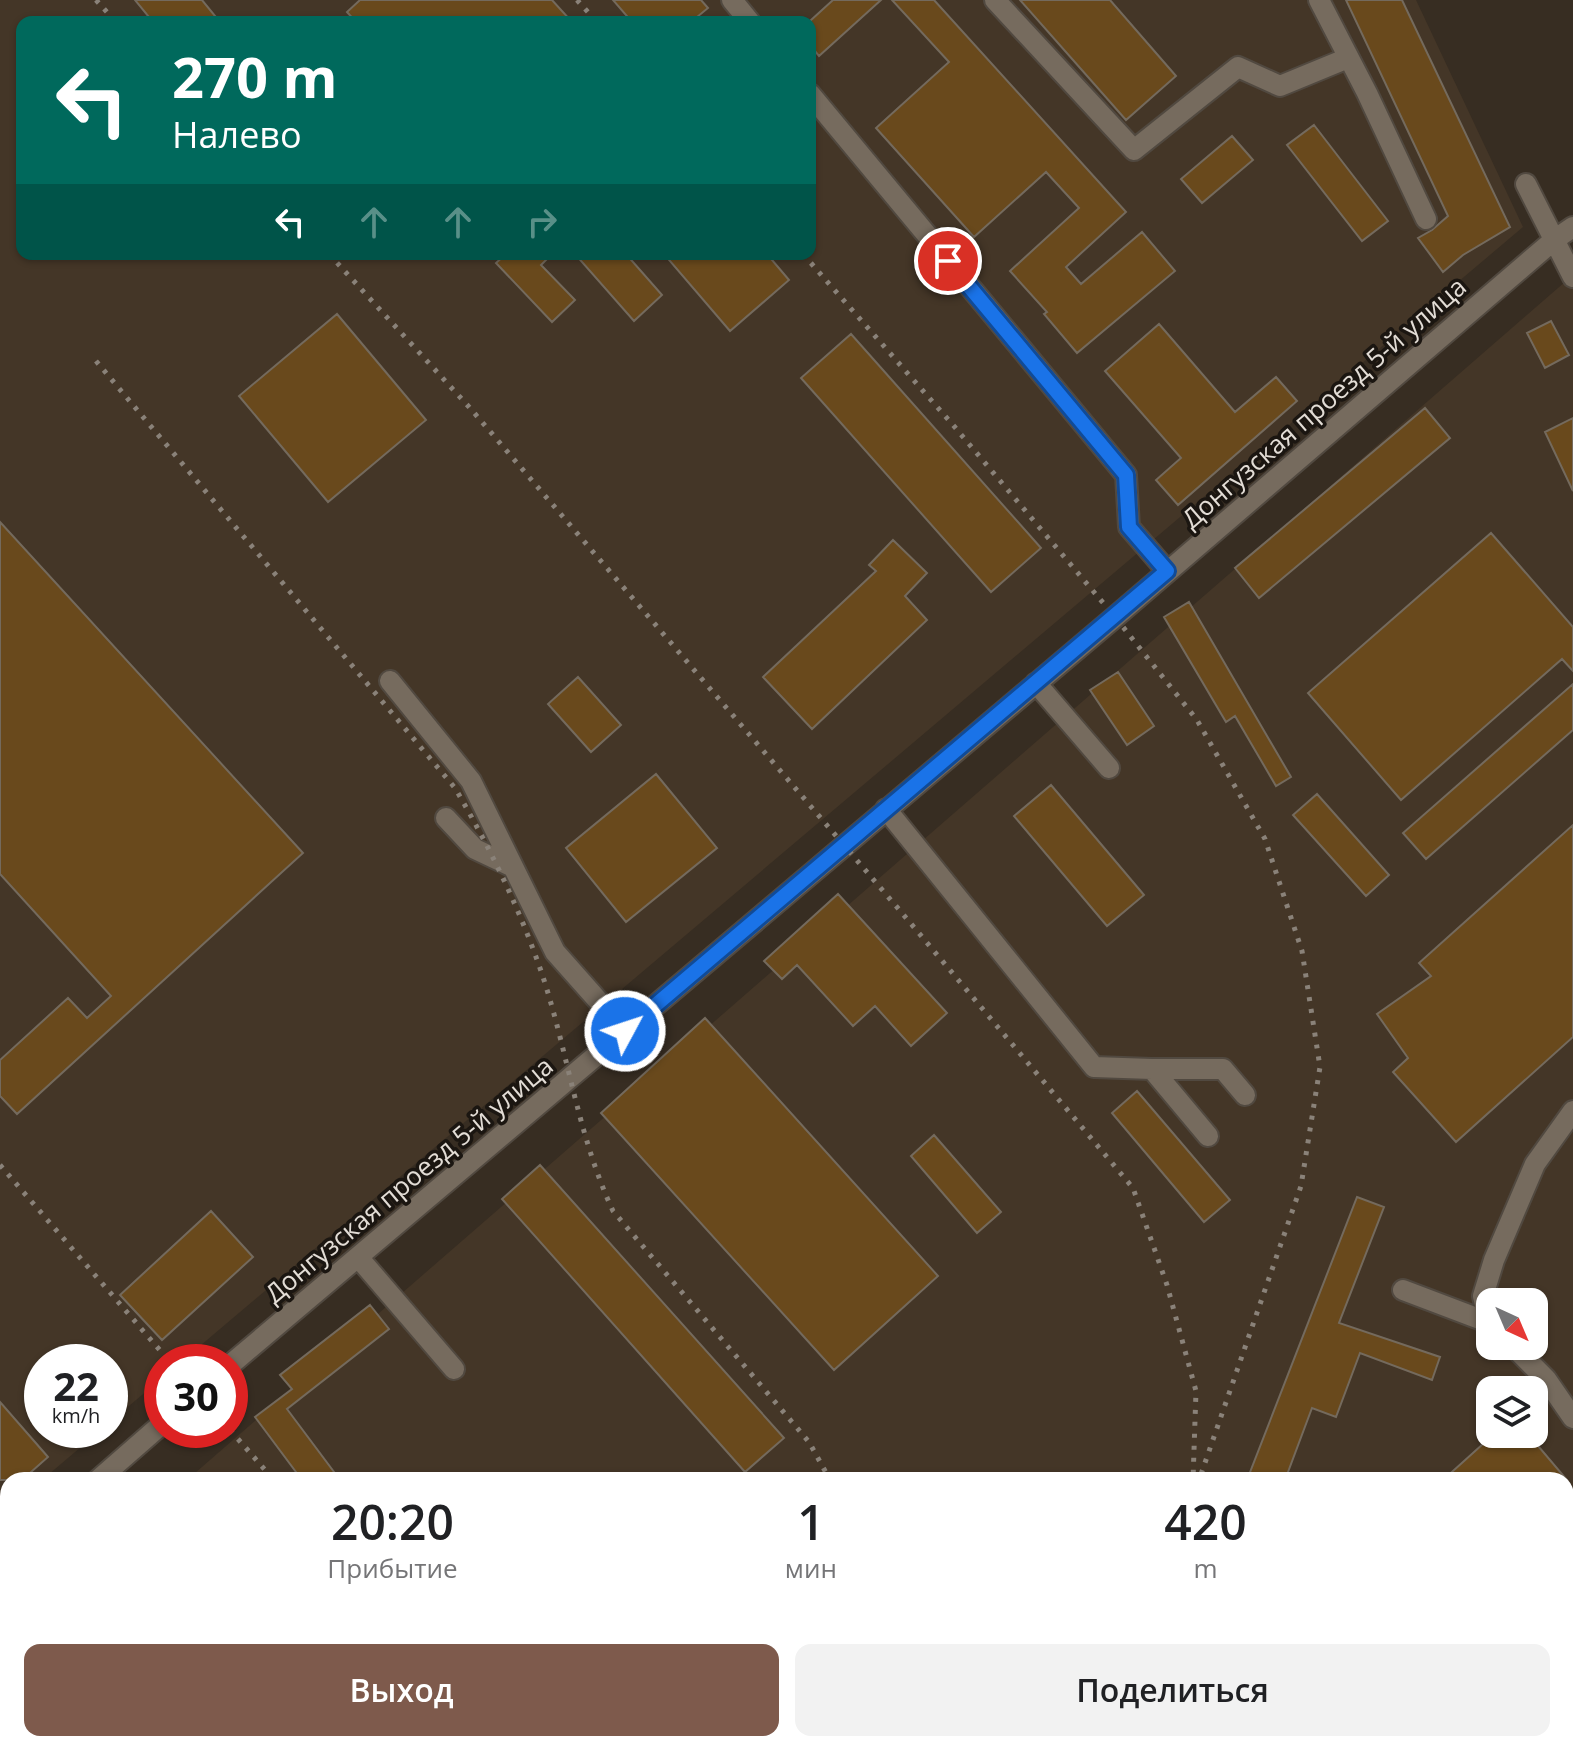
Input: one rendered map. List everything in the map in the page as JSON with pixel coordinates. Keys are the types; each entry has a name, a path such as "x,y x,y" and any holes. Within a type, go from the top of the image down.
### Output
{"street":[{"path":"732,0 745,16"},
{"path":"995,0 1134,150 1238,67 1280,86 1348,58"},
{"path":"1319,0 1426,219"},
{"path":"816,101 1126,475 1129,527 1167,571"},
{"path":"1526,184 1573,277"},
{"name":"Донгузская проезд 5-й улица","path":"248,1350 1573,227"},
{"path":"390,681 471,781 555,952 625,1031"},
{"path":"1036,683 1109,768"},
{"path":"886,809 1094,1067 1223,1069 1245,1095"},
{"path":"446,818 475,849 513,867"},
{"path":"1152,1069 1208,1136"},
{"path":"1485,1288 1494,1260 1535,1164 1573,1111"},
{"path":"358,1257 454,1369"},
{"path":"1403,1290 1476,1318"},
{"path":"1527,1360 1546,1379 1573,1418"},
{"path":"107,1472 144,1440"}],"shaded area":[{"path":"0,0 1416,0 1523,227 202,1344 144,1344 144,1393 128,1407 128,1344 24,1344 24,1448 80,1448 51,1472 0,1472"},
{"path":"1573,275 1573,1472 196,1472 224,1448 248,1448 248,1427"}],"building":[{"path":"135,0 202,0 215,16 148,16"},
{"path":"360,0 552,0 567,16 351,16 347,12"},
{"path":"613,0 701,0 708,8 698,16 627,16"},
{"path":"833,0 881,0 819,56 816,52 815,16"},
{"path":"892,0 934,0 1126,212 1066,267 1081,284 1142,232 1175,271 1077,353 1044,314 1047,312 1010,271 1079,208 1046,172 974,237 876,128 949,62"},
{"path":"1020,0 1110,0 1176,76 1126,120"},
{"path":"1346,0 1402,0 1510,227 1463,255 1443,272 1418,238 1448,216"},
{"path":"1314,125 1388,221 1362,241 1287,145"},
{"path":"1232,136 1253,160 1202,203 1181,179"},
{"path":"499,260 546,260 541,265 575,300 552,322 496,263"},
{"path":"580,260 631,260 662,295 634,321"},
{"path":"669,260 772,260 789,280 730,331"},
{"path":"337,314 426,420 328,502 239,396"},
{"path":"1551,321 1569,355 1545,368 1527,333"},
{"path":"1159,324 1235,412 1276,377 1297,401 1178,505 1156,480 1181,458 1105,371"},
{"path":"851,334 1041,548 991,592 801,378"},
{"path":"1425,408 1450,438 1259,598 1235,568"},
{"path":"1573,418 1573,491 1545,432"},
{"path":"0,522 303,853 17,1114 0,1096 0,1060 68,998 87,1018 111,996 0,874"},
{"path":"1491,533 1573,627 1573,671 1562,659 1401,800 1308,693"},
{"path":"893,540 927,573 905,596 927,620 812,729 763,677 876,571 869,565"},
{"path":"1189,602 1291,777 1276,786 1235,716 1226,722 1164,617"},
{"path":"1118,672 1154,726 1127,745 1090,690"},
{"path":"578,677 621,725 591,752 548,704"},
{"path":"1573,684 1573,730 1426,859 1403,833"},
{"path":"656,774 717,848 626,922 566,848"},
{"path":"1051,785 1144,895 1107,926 1014,816"},
{"path":"1317,794 1389,875 1366,896 1293,815"},
{"path":"1573,825 1573,1037 1456,1142 1393,1072 1408,1058 1377,1014 1431,976 1419,963"},
{"path":"838,894 947,1013 911,1046 875,1006 853,1026 797,965 782,979 764,961"},
{"path":"705,1018 938,1276 834,1370 601,1113"},
{"path":"1137,1091 1230,1200 1204,1222 1112,1113"},
{"path":"934,1135 1001,1212 977,1233 911,1156"},
{"path":"540,1165 784,1438 745,1472 502,1199"},
{"path":"1357,1197 1384,1207 1339,1323 1440,1357 1432,1380 1360,1353 1336,1417 1312,1408 1288,1472 1250,1472"},
{"path":"211,1211 253,1257 162,1340 120,1295"},
{"path":"370,1305 389,1329 287,1409 334,1472 296,1472 255,1417 292,1389 280,1375"},
{"path":"0,1402 24,1430 24,1448 40,1448 48,1457 31,1472 0,1472"},
{"path":"1478,1448 1540,1448 1560,1472 1452,1472"}],"railway":[{"path":"96,0 111,16"},
{"path":"577,0 592,16"},
{"path":"334,260 470,408 1133,1188 1167,1285 1196,1391 1193,1472"},
{"path":"808,260 953,425 1115,617 1197,720 1265,839 1302,951 1320,1067 1301,1186 1202,1472"},
{"path":"96,361 455,788 502,877 541,971 590,1152 613,1211 809,1442 826,1472"},
{"path":"0,1165 154,1344"},
{"path":"246,1448 267,1472"}],"route":[{"path":"625,1031 1167,571 1129,527 1126,475 948,261"}]}
